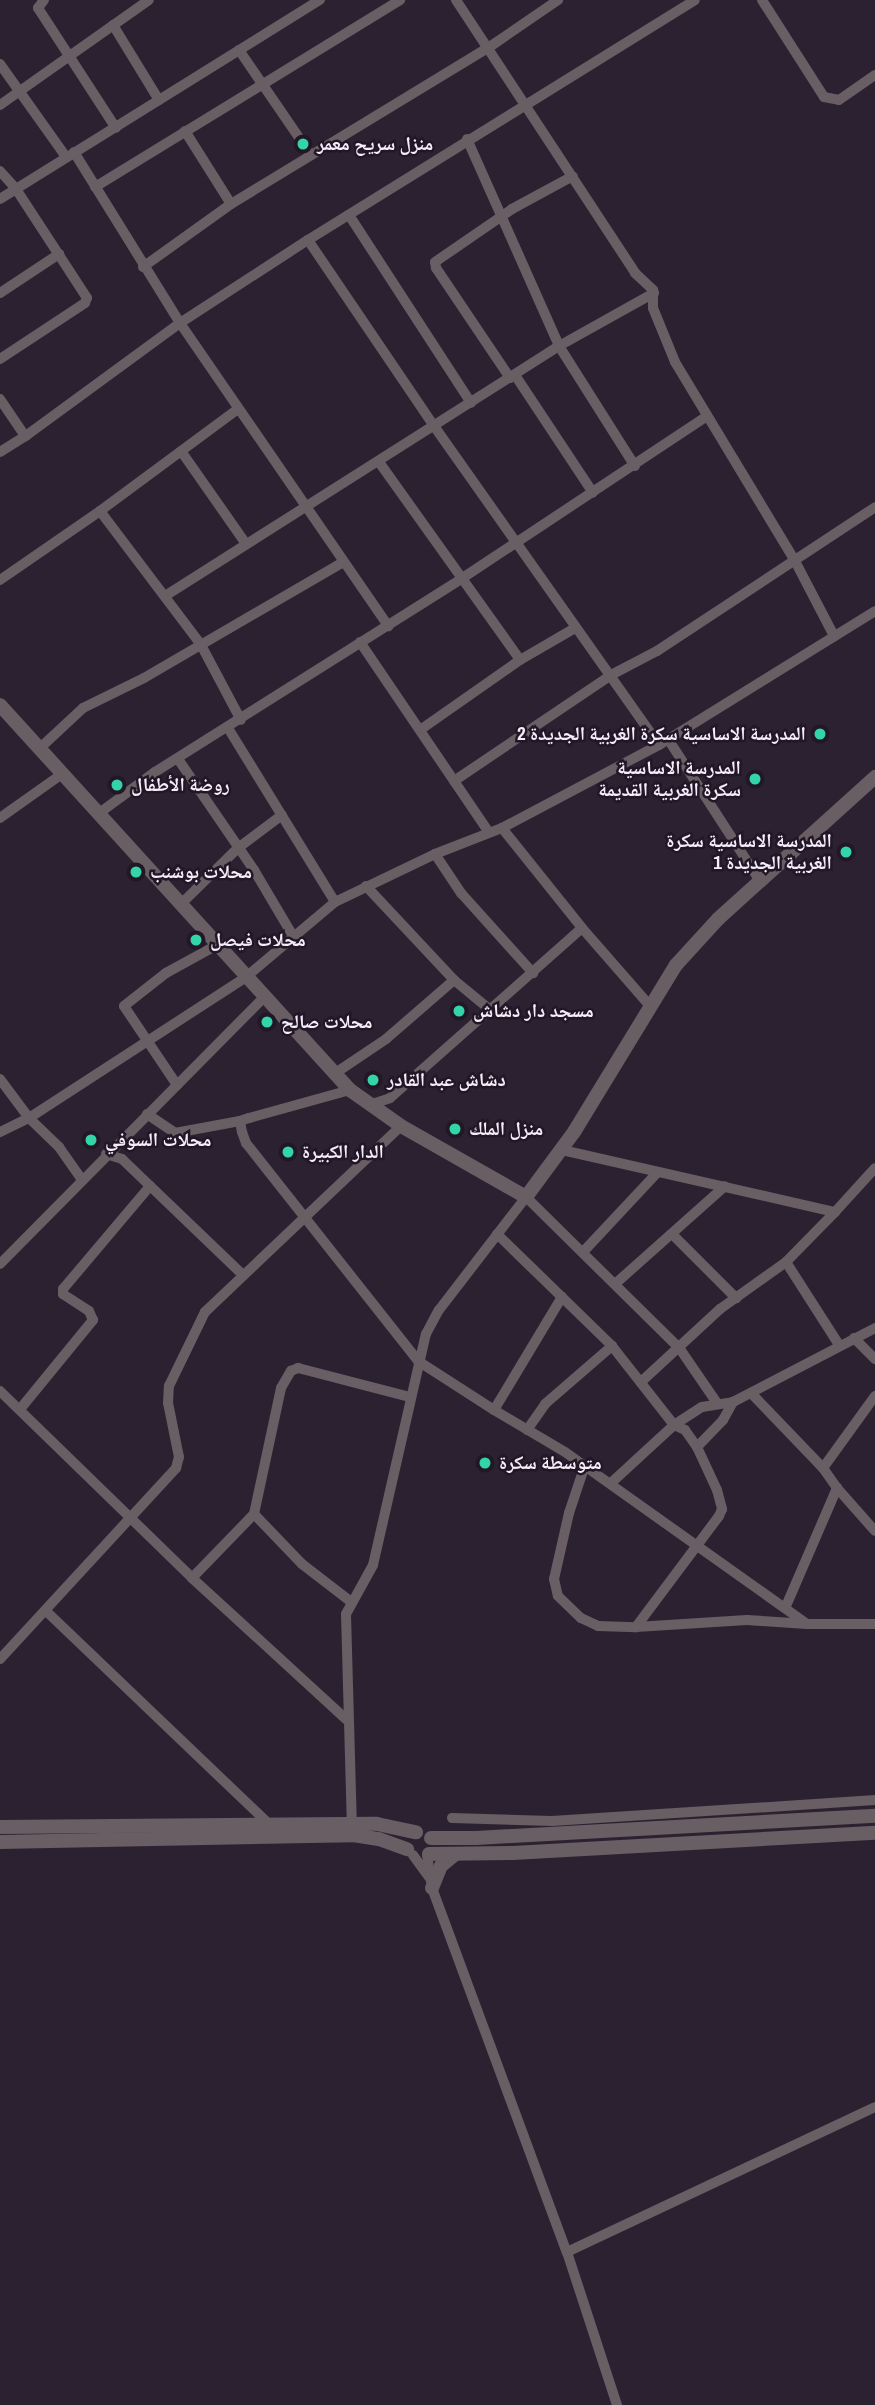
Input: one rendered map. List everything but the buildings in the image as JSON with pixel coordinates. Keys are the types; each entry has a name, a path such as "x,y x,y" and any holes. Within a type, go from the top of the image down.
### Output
{"street":[{"path":"44,0 38,8 116,128"},
{"path":"0,105 149,0"},
{"path":"0,200 320,0"},
{"path":"95,187 400,0"},
{"path":"456,0 635,273 654,293 653,308 670,351 794,561 834,636"},
{"path":"143,267 231,204 488,48 558,0"},
{"path":"0,452 180,323 467,139 695,0"},
{"path":"762,0 824,97 839,100 875,75"},
{"path":"113,25 159,100"},
{"path":"239,50 311,155"},
{"path":"0,64 95,187 180,323 387,626"},
{"path":"186,131 231,204"},
{"path":"467,139 559,346 635,466"},
{"path":"0,171 16,189 86,294 86,303 0,359"},
{"path":"573,176 502,215 441,255 435,263 593,493"},
{"path":"349,215 471,402"},
{"path":"308,240 575,628 664,742 760,881"},
{"path":"0,293 59,254"},
{"path":"165,596 559,346 654,293"},
{"path":"0,399 25,436"},
{"path":"0,580 100,512 238,409"},
{"path":"98,814 178,759 635,466 706,416"},
{"path":"181,451 246,544"},
{"path":"379,462 520,660"},
{"path":"454,781 611,675 657,651 875,507"},
{"path":"100,512 200,643 241,720"},
{"path":"39,749 83,708 144,678 343,562"},
{"path":"0,1132 29,1118 246,977 335,902 435,854 488,831 502,828 664,742 875,611"},
{"path":"419,730 520,660 575,628"},
{"path":"360,642 488,831"},
{"path":"0,705 350,1090 401,1126 526,1197 680,1349 717,1403"},
{"path":"228,728 335,902"},
{"path":"178,759 254,870 293,936"},
{"path":"0,818 62,774"},
{"path":"352,1830 344,1634 350,1601 373,1565 418,1360 439,1310 562,1150 676,965 718,919 875,777"},
{"path":"181,904 238,848 282,815"},
{"path":"502,828 582,928 651,1007"},
{"path":"435,854 461,893 533,973"},
{"path":"366,886 454,980 489,1009"},
{"path":"369,1105 390,1098 582,928"},
{"path":"177,1085 124,1006 166,973 218,946"},
{"path":"334,1074 386,1039 454,980"},
{"path":"0,1264 264,997"},
{"path":"0,1079 29,1118 59,1147 81,1180"},
{"path":"147,1114 175,1133 240,1121 350,1090"},
{"path":"240,1121 246,1143 418,1360 585,1465 786,1606 807,1624"},
{"path":"0,1660 176,1468 176,1436 168,1404 173,1377 198,1322 242,1274 401,1126"},
{"path":"562,1150 835,1212"},
{"path":"106,1154 122,1159 242,1274"},
{"path":"641,1382 680,1349 720,1309 786,1262 875,1168"},
{"path":"583,1252 657,1173"},
{"path":"20,1408 93,1320 89,1311 63,1294 63,1289 150,1186"},
{"path":"615,1284 724,1186"},
{"path":"497,1234 612,1346 674,1424 685,1430 711,1474 722,1509 636,1627"},
{"path":"672,1234 736,1298"},
{"path":"786,1262 839,1345"},
{"path":"494,1410 562,1297"},
{"path":"611,1483 674,1424 702,1407 733,1402 875,1328"},
{"path":"854,1338 875,1359"},
{"path":"527,1430 545,1404 612,1346"},
{"path":"191,1578 254,1514 281,1388 291,1371 298,1368 410,1397"},
{"path":"0,1391 191,1578 346,1719"},
{"path":"751,1392 823,1468 837,1489 875,1531"},
{"path":"823,1468 875,1396"},
{"path":"697,1447 723,1420 733,1402"},
{"path":"585,1465 556,1558 554,1579 558,1596 589,1624 636,1627 747,1620 807,1624 875,1624"},
{"path":"786,1606 837,1489"},
{"path":"254,1514 302,1563 350,1601"},
{"path":"46,1611 270,1825"},
{"path":"431,1838 843,1810 875,1800"},
{"path":"843,1810 875,1816"},
{"path":"843,1810 844,1835"},
{"path":"452,1818 578,1832 753,1816"},
{"path":"753,1816 755,1839"},
{"path":"0,1827 270,1825 352,1830 419,1853 454,1855 875,1833"},
{"path":"0,1842 352,1830 393,1825 425,1832 431,1838 433,1846 419,1853"},
{"path":"416,1832 407,1840 419,1853 432,1884 567,2252 617,2405"},
{"path":"578,1832 578,1849"},
{"path":"432,1884 441,1866 454,1855"},
{"path":"567,2252 875,2107"}],"place":[{"name":"منزل سريح معمر","path":"303,144"},
{"name":"المدرسة الاساسية سكرة الغربية الجديدة 2","path":"820,734"},
{"name":"المدرسة الاساسية سكرة الغربية القديمة","path":"755,779"},
{"name":"روضة الأطفال","path":"117,785"},
{"name":"المدرسة الاساسية سكرة الغربية الجديدة 1","path":"846,852"},
{"name":"محلات بوشنب","path":"136,872"},
{"name":"محلات فيصل","path":"196,940"},
{"name":"مسجد دار دشاش","path":"459,1011"},
{"name":"محلات صالح","path":"267,1022"},
{"name":"دشاش عبد القادر","path":"373,1080"},
{"name":"منزل الملك","path":"455,1129"},
{"name":"محلات السوفي","path":"91,1140"},
{"name":"الدار الكبيرة","path":"288,1152"},
{"name":"متوسطة سكرة","path":"485,1463"}]}
